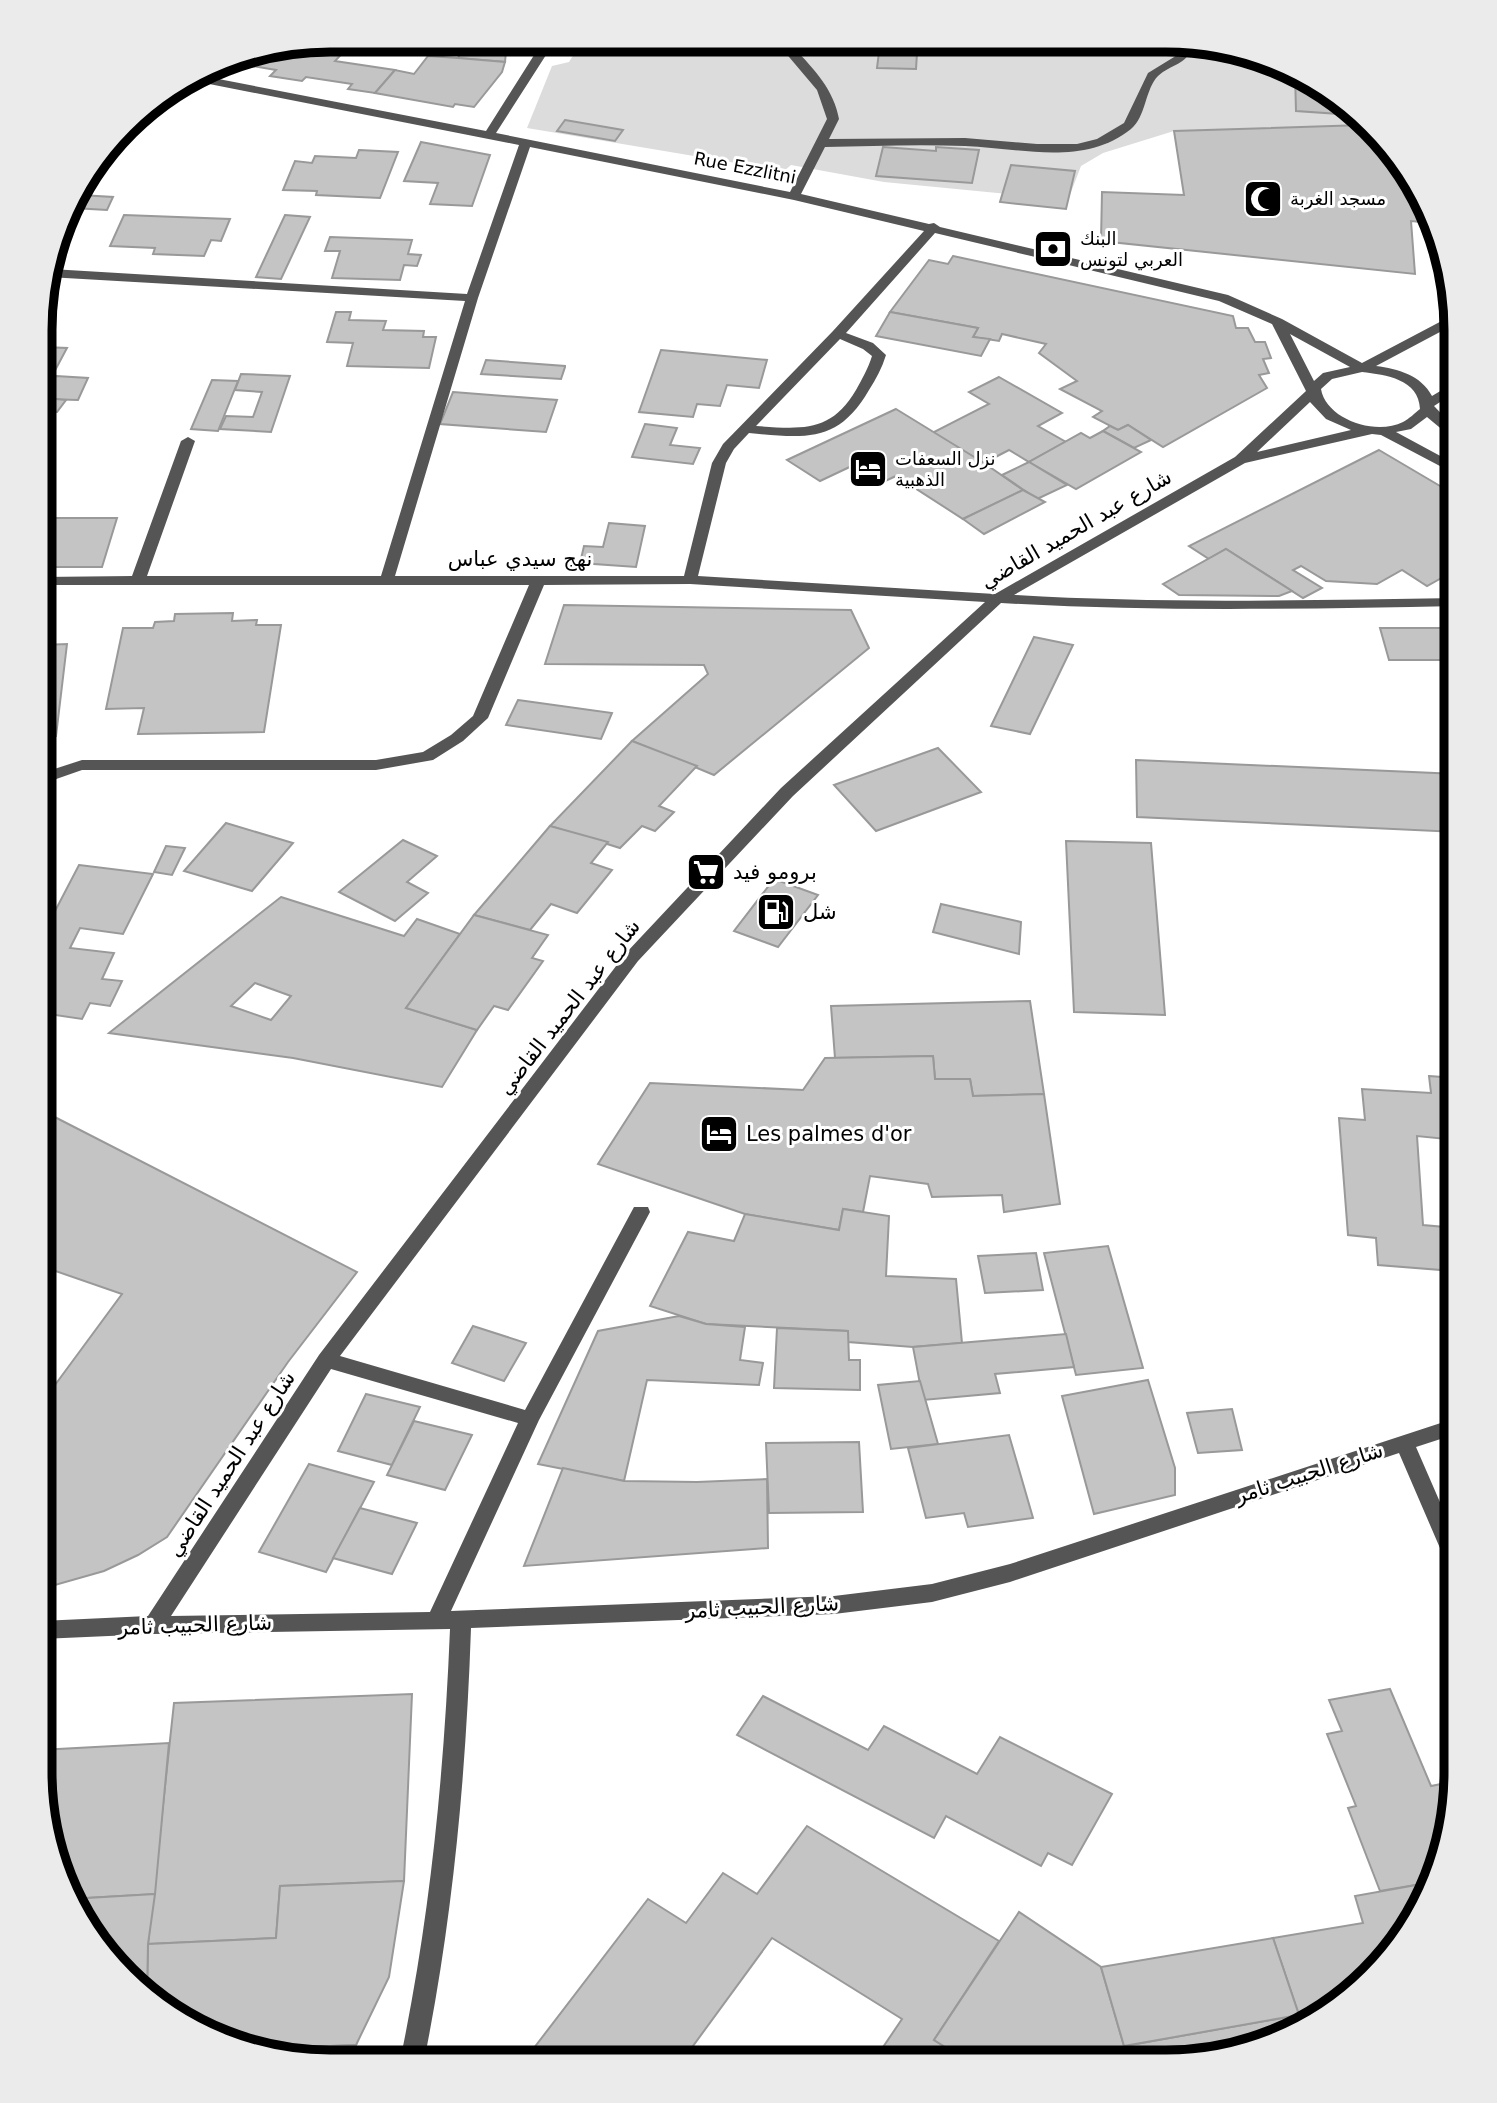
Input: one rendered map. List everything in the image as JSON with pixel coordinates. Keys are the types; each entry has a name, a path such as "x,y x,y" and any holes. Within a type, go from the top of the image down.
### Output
{"street":[{"path":"488,137 542,52"},
{"path":"791,52 819,84 832,106 833,119 794,195"},
{"path":"820,143 940,142 1077,148 1101,142 1129,125 1152,75 1185,53"},
{"name":"Rue Ezzlitni","path":"210,80 794,195 1223,298 1277,322 1362,368"},
{"path":"387,580 472,298 524,144"},
{"path":"690,580 719,463 728,447 838,334 934,227"},
{"path":"59,274 472,298"},
{"path":"1277,322 1313,392 1315,402 1323,412 1354,427 1378,430 1444,464"},
{"path":"1362,368 1444,324"},
{"path":"746,429 792,432 811,430 838,421 848,413 876,368 879,355 868,346 838,334"},
{"path":"1362,368 1400,375 1415,383 1425,393 1428,407 1444,424"},
{"name":"شارع عبد الحميد القاضي","path":"154,1625 326,1360 632,957 787,792 998,598 1240,460 1313,392 1323,377 1362,368"},
{"path":"1428,407 1444,395"},
{"name":"شارع عبد الحميد القاضي","path":"1240,460 1412,424 1428,407"},
{"path":"138,581 188,441"},
{"path":"52,774 82,765 376,765 427,756 457,738 480,718 538,580"},
{"name":"نهج سيدي عباس","path":"52,581 690,580 1089,603 1295,605 1444,602"},
{"path":"437,1619 530,1419 641,1212"},
{"path":"326,1360 530,1419"},
{"name":"شارع الحبيب ثامر","path":"52,1629 154,1625 461,1620 834,1605 932,1593 1010,1573 1444,1430"},
{"path":"1404,1442 1444,1534"},
{"path":"414,2050 436,1916 452,1787 461,1620"}],"shaded area":[{"path":"575,52 1184,53 1238,62 1273,74 1321,99 1354,125 1174,131 1103,153 1081,166 1068,200 884,182 791,165 784,171 527,128 552,66 569,62"}],"building":[{"path":"344,52 335,61 395,70 375,93 348,89 352,84 306,77 302,81 270,76 276,70 252,66 295,55"},
{"path":"461,52 506,52 505,62 458,58"},
{"path":"879,52 917,53 916,69 877,68"},
{"path":"428,56 505,62 502,72 474,107 455,104 453,107 375,93 395,70 414,74"},
{"path":"1295,85 1341,114 1296,111"},
{"path":"565,120 623,130 615,141 557,131"},
{"name":"مسجد الغربة","path":"1354,125 1398,176 1422,222 1411,221 1415,274 1101,241 1102,192 1184,195 1174,131"},
{"path":"421,142 490,155 472,206 430,204 438,183 404,181"},
{"path":"883,147 936,151 936,147 979,150 972,183 876,176"},
{"path":"359,150 398,152 380,198 316,195 317,191 283,190 295,161 312,163 315,156 356,158"},
{"path":"1011,165 1075,171 1066,209 1000,202"},
{"path":"88,195 113,197 107,210 81,208"},
{"path":"124,215 230,219 221,241 211,240 204,256 153,254 155,248 110,246"},
{"path":"285,215 310,217 281,279 256,277"},
{"path":"330,237 412,240 408,254 421,255 417,266 404,265 400,280 332,278 340,251 325,251"},
{"path":"953,256 1233,316 1236,328 1248,328 1255,342 1265,342 1271,358 1263,359 1269,373 1259,375 1267,388 1163,447 1128,425 1118,430 1093,417 1102,411 1060,389 1077,381 1039,353 1046,344 1002,334 999,341 973,337 978,328 890,312 929,260 948,264"},
{"path":"336,312 351,312 349,320 386,321 383,330 424,331 423,337 436,337 429,368 347,366 353,343 327,342"},
{"path":"890,312 978,328 973,337 990,339 981,356 876,336"},
{"path":"52,347 67,348 52,376"},
{"path":"661,350 767,360 759,388 727,385 720,406 697,404 693,417 639,412"},
{"path":"486,360 565,367 561,379 481,374"},
{"path":"241,374 290,376 271,432 220,429 226,416 253,417 262,392 235,390"},
{"path":"56,376 88,378 78,400 52,399 52,384"},
{"path":"999,377 1062,413 1038,426 1066,442 1029,462 1009,450 984,463 932,433 989,404 969,392"},
{"path":"212,380 238,381 218,431 191,429"},
{"path":"453,392 557,400 546,432 440,424"},
{"path":"52,399 66,400 57,412 52,412"},
{"path":"896,409 1023,490 963,519 896,476 883,482 856,464 820,481 787,460"},
{"path":"645,424 677,428 670,445 700,448 693,464 632,457"},
{"path":"1128,425 1151,440 1134,448 1103,431 1110,426 1118,430"},
{"path":"1103,431 1141,452 1076,489 1029,462 1081,433 1090,438"},
{"path":"1379,450 1444,488 1444,577 1427,586 1402,570 1377,584 1326,581 1301,566 1293,570 1322,588 1303,598 1226,549 1209,559 1189,546"},
{"path":"1029,462 1067,485 1037,499 1002,475"},
{"path":"1023,490 1045,502 984,534 963,519"},
{"path":"52,518 117,518 102,567 52,567"},
{"path":"609,523 645,526 636,567 580,563 584,546 603,547"},
{"path":"1226,549 1292,591 1279,596 1179,595 1163,584"},
{"path":"564,605 851,610 869,648 714,775 632,741 708,674 704,665 545,664"},
{"path":"233,613 232,621 257,620 256,625 281,625 264,732 138,734 144,708 106,709 123,628 153,628 155,622 174,621 175,614"},
{"path":"1380,628 1444,628 1444,660 1389,660"},
{"path":"1034,637 1073,645 1030,734 991,726"},
{"path":"67,644 56,736 52,736 52,645"},
{"path":"518,700 612,713 601,739 506,725"},
{"path":"632,741 697,766 659,806 674,812 655,831 642,826 620,848 550,826"},
{"path":"938,748 981,792 876,831 834,785"},
{"path":"1136,760 1444,773 1444,831 1137,817"},
{"path":"226,823 293,843 252,891 184,871"},
{"path":"550,826 608,842 591,863 612,870 577,913 551,904 530,930 474,915"},
{"path":"403,840 437,856 407,882 428,893 395,921 339,892"},
{"path":"1066,841 1151,843 1165,1015 1074,1012"},
{"path":"166,846 185,848 172,875 154,872"},
{"path":"79,865 153,874 123,934 80,928 70,948 114,953 102,979 122,981 110,1006 90,1003 82,1019 52,1014 52,917"},
{"path":"774,879 818,895 778,947 734,931"},
{"path":"281,897 404,936 417,919 460,934 406,1008 477,1030 442,1087 293,1058 109,1033","holes":["255,983 291,996 271,1020 231,1006"]},
{"path":"941,904 1021,922 1019,954 933,932"},
{"path":"474,915 548,935 532,958 543,961 508,1010 494,1006 477,1030 406,1008"},
{"path":"1030,1001 1044,1094 973,1096 970,1079 935,1079 933,1056 835,1058 831,1006"},
{"path":"933,1056 935,1079 970,1079 973,1096 1044,1094 1060,1204 1004,1212 1002,1195 932,1197 928,1184 870,1176 863,1212 843,1209 839,1230 745,1214 598,1164 650,1083 803,1090 825,1058"},
{"path":"1429,1076 1444,1077 1444,1139 1417,1136 1423,1225 1444,1227 1444,1270 1378,1265 1376,1238 1348,1235 1339,1118 1365,1120 1362,1089 1431,1093"},
{"path":"52,1116 357,1272 288,1362 167,1537 104,1571 52,1586 52,1389 122,1294 52,1270"},
{"path":"843,1209 889,1216 886,1276 956,1279 962,1343 913,1347 848,1342 848,1331 706,1324 650,1306 688,1232 734,1241 745,1214 839,1230"},
{"path":"1108,1246 1143,1368 1076,1375 1044,1253"},
{"path":"1036,1253 1043,1290 985,1293 978,1256"},
{"path":"679,1316 706,1324 745,1327 740,1360 763,1363 759,1385 647,1380 624,1481 538,1464 598,1331"},
{"path":"473,1326 526,1343 504,1381 452,1363"},
{"path":"777,1328 848,1331 849,1360 860,1360 860,1390 774,1388"},
{"path":"1066,1334 1074,1367 995,1374 1000,1393 923,1400 913,1347"},
{"path":"1148,1380 1175,1468 1175,1495 1094,1514 1062,1396"},
{"path":"920,1381 938,1444 891,1449 878,1385"},
{"path":"366,1394 420,1407 392,1465 338,1451"},
{"path":"1232,1409 1242,1450 1198,1453 1187,1413"},
{"path":"414,1421 472,1435 445,1490 387,1475"},
{"path":"1009,1435 1033,1518 968,1527 964,1513 926,1518 908,1448"},
{"path":"859,1442 863,1512 769,1513 766,1443"},
{"path":"309,1464 374,1482 326,1572 259,1552"},
{"path":"563,1468 624,1481 767,1479 768,1548 524,1566"},
{"path":"360,1508 417,1523 392,1574 333,1558"},
{"path":"1390,1689 1431,1786 1444,1783 1435,1844 1421,1884 1380,1891 1348,1808 1356,1806 1327,1734 1342,1731 1329,1700"},
{"path":"412,1694 404,1881 280,1886 276,1938 148,1944 174,1703"},
{"path":"763,1696 868,1750 884,1726 977,1774 1000,1737 1112,1794 1072,1865 1048,1853 1041,1866 946,1816 934,1838 737,1735"},
{"path":"169,1743 155,1894 83,1898 67,1862 58,1826 53,1790 52,1749"},
{"path":"807,1826 999,1941 934,2040 950,2050 881,2050 902,2019 772,1938 690,2050 532,2050 648,1899 686,1923 723,1873 757,1894"},
{"path":"404,1881 389,1977 356,2045 292,2047 241,2036 176,2004 147,1981 148,1944 276,1938 280,1886"},
{"path":"1421,1884 1398,1927 1350,1981 1321,2004 1289,2022 1256,2036 1184,2050 950,2050 934,2040 1019,1912 1101,1967 1124,2046 1299,2015 1273,1938 1363,1923 1355,1896"},
{"path":"155,1894 148,1944 147,1981 110,1942 83,1898"},
{"path":"1273,1938 1299,2015 1124,2046 1101,1967"},
{"path":"356,2045 354,2050 292,2047"}],"place":[{"name":"مسجد الغربة","path":"1263,199"},
{"name":"البنك العربي لتونس","path":"1053,249"},
{"name":"نزل السعفات الذهبية","path":"868,469"},
{"name":"برومو فيد","path":"706,872"},
{"name":"شل","path":"776,912"},
{"name":"Les palmes d'or","path":"719,1134"}]}
